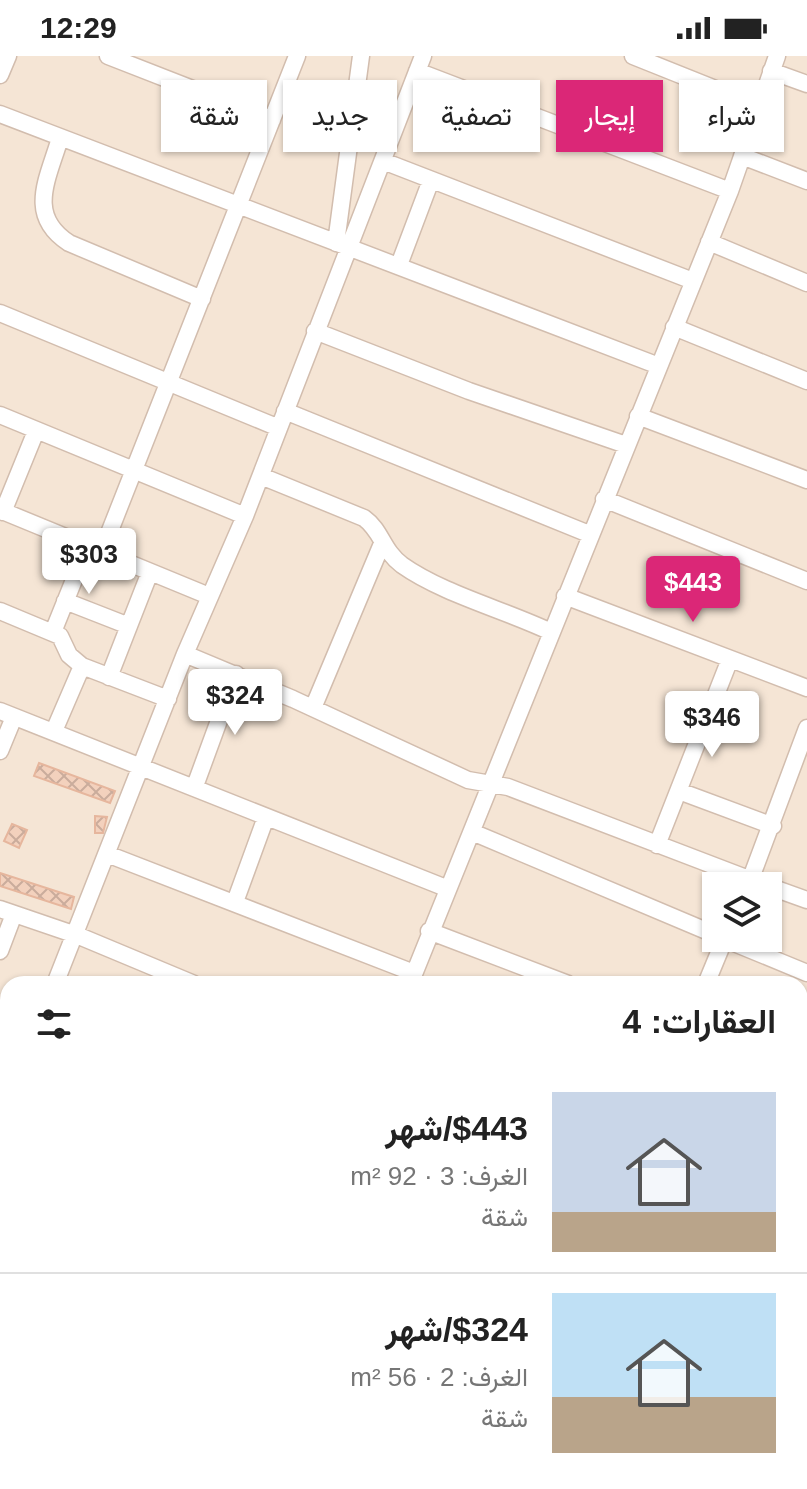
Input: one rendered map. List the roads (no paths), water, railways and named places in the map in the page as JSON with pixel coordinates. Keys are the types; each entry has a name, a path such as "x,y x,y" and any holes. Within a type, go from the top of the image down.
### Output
{"street":[{"path":"0,75 8,56"},
{"path":"108,56 272,120"},
{"path":"53,632 65,601 135,472 297,56"},
{"path":"343,245 361,56"},
{"path":"633,56 693,80"},
{"path":"774,63 807,84"},
{"path":"58,976 185,654 261,476 343,245 383,161 420,64 730,191"},
{"path":"0,114 659,366"},
{"path":"60,138 43,207 45,221 52,232 69,243 202,299"},
{"path":"413,976 743,152"},
{"path":"742,156 807,181"},
{"path":"383,161 693,281"},
{"path":"399,265 431,180"},
{"path":"709,242 807,283"},
{"path":"0,313 279,428"},
{"path":"674,327 807,381"},
{"path":"315,331 469,391 626,445"},
{"path":"285,411 589,534"},
{"path":"0,415 245,516"},
{"path":"638,416 807,480"},
{"path":"36,431 2,511 209,596"},
{"path":"261,476 364,518 373,524 381,546 405,567 551,632"},
{"path":"604,499 807,581"},
{"path":"313,708 381,546"},
{"path":"109,677 150,572"},
{"path":"565,596 807,688"},
{"path":"65,601 129,626"},
{"path":"0,611 53,632 63,640 69,655 82,666 168,699"},
{"path":"185,654 313,708 442,769 491,785 508,787 725,872"},
{"path":"657,845 730,659"},
{"path":"54,731 82,666"},
{"path":"195,786 236,674"},
{"path":"0,751 7,714 446,888"},
{"path":"761,872 773,826 807,728"},
{"path":"679,791 773,826"},
{"path":"235,902 266,817"},
{"path":"472,832 702,930"},
{"path":"107,854 235,902 405,976"},
{"path":"782,892 807,900"},
{"path":"0,951 7,912 73,934 175,976"},
{"path":"429,931 547,976"},
{"path":"709,976 717,952"},
{"path":"756,952 807,973"}]}
